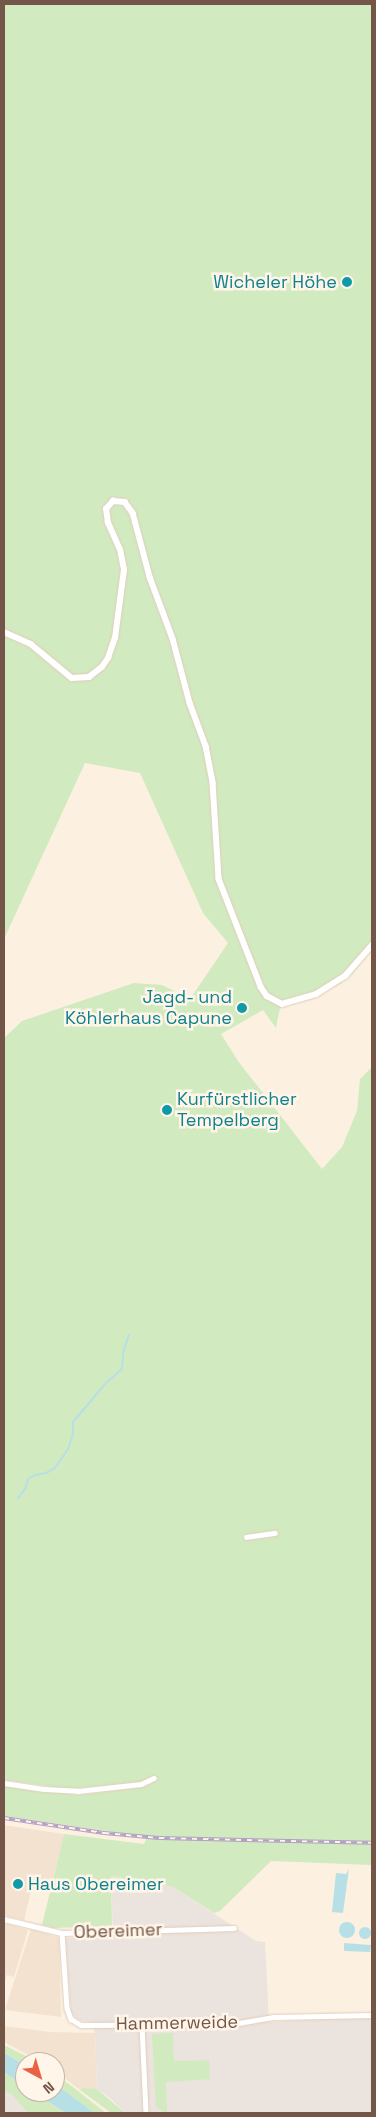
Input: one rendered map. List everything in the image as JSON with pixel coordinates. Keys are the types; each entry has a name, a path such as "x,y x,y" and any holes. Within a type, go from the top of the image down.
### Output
{"street":[{"path":"4,632 31,644 72,678 89,677 102,667 111,651 115,638 124,570 120,550 108,523 106,509 114,500 126,502 133,513 150,577 170,628 190,703 206,746 213,783 219,879 264,992 272,1000 282,1004 324,991 345,976 372,945"},
{"path":"246,1537 276,1534"},
{"path":"4,1782 44,1789 78,1791 141,1784 154,1778"},
{"name":"Obereimer","path":"4,1919 62,1933 234,1928"},
{"name":"Hammerweide","path":"62,1933 67,2008 71,2019 81,2025 233,2024 273,2018 372,2015"},
{"path":"142,2025 147,2113"}],"shaded area":[{"path":"4,1825 64,1834 50,1891 32,1887 24,1920 4,1915"},
{"path":"111,1876 173,1887 256,1941 265,1942 269,2022 372,2017 372,2113 125,2113 111,2099 97,2089 95,2033 91,2022 78,2020 71,2012 65,1938 113,1938"},
{"path":"4,1923 28,1930 14,1977 7,1975 4,1985"},
{"path":"31,1929 59,1938 61,2017 5,2010"},
{"path":"4,2026 50,2032 95,2033 97,2089 80,2090 65,2079 65,2052 22,2052 4,2042"},
{"path":"4,2090 13,2096 15,2102 18,2102 28,2113 4,2112"}],"green space":[{"path":"4,4 372,4 372,949 352,974 340,984 309,999 280,1008 276,1028 263,1010 221,1034 238,1061 322,1169 342,1147 357,1111 360,1079 372,1067 372,1865 271,1861 220,1911 214,1913 173,1887 111,1876 112,1926 54,1928 42,1925 64,1834 144,1844 147,1837 4,1816 4,1785 78,1795 144,1787 155,1781 67,1789 4,1780 4,1038 22,1021 134,983 162,985 190,999 228,943 203,913 140,773 85,763 4,939"},
{"path":"173,2033 174,2061 209,2060 210,2079 166,2082 167,2113 165,2113 156,2107 152,2034"},
{"path":"4,2045 18,2052 15,2052 15,2059 4,2053"},
{"path":"4,2072 15,2080 15,2098 4,2090"},
{"path":"65,2081 106,2113 94,2113 65,2091"},
{"path":"83,2088 97,2089 125,2113 111,2113 80,2090"},
{"path":"18,2102 49,2102 66,2113 28,2113"}],"water":[{"path":"349,1869 343,1913 332,1912 336,1873 346,1874"},
{"path":"344,1922 350,1922 355,1927 353,1936 344,1938 339,1933 339,1927"},
{"path":"363,1927 367,1927 371,1933 367,1939 363,1939 359,1935 359,1931"},
{"path":"344,1943 371,1945 370,1952 344,1951"},
{"path":"4,2053 15,2059 15,2080 4,2072"},
{"path":"65,2091 94,2113 66,2113 49,2102 65,2102"}],"waterway":[{"path":"18,1498 25,1489 28,1479 54,1469 68,1449 73,1434 73,1422 106,1383 122,1369 123,1353 129,1335"}],"railway":[{"path":"4,1818 104,1833 159,1838 372,1843"}],"place":[{"name":"Wicheler Höhe","path":"347,282"},
{"name":"Jagd- und Köhlerhaus Capune","path":"242,1008"},
{"name":"Kurfürstlicher Tempelberg","path":"167,1110"},
{"name":"Haus Obereimer","path":"18,1884"}]}
